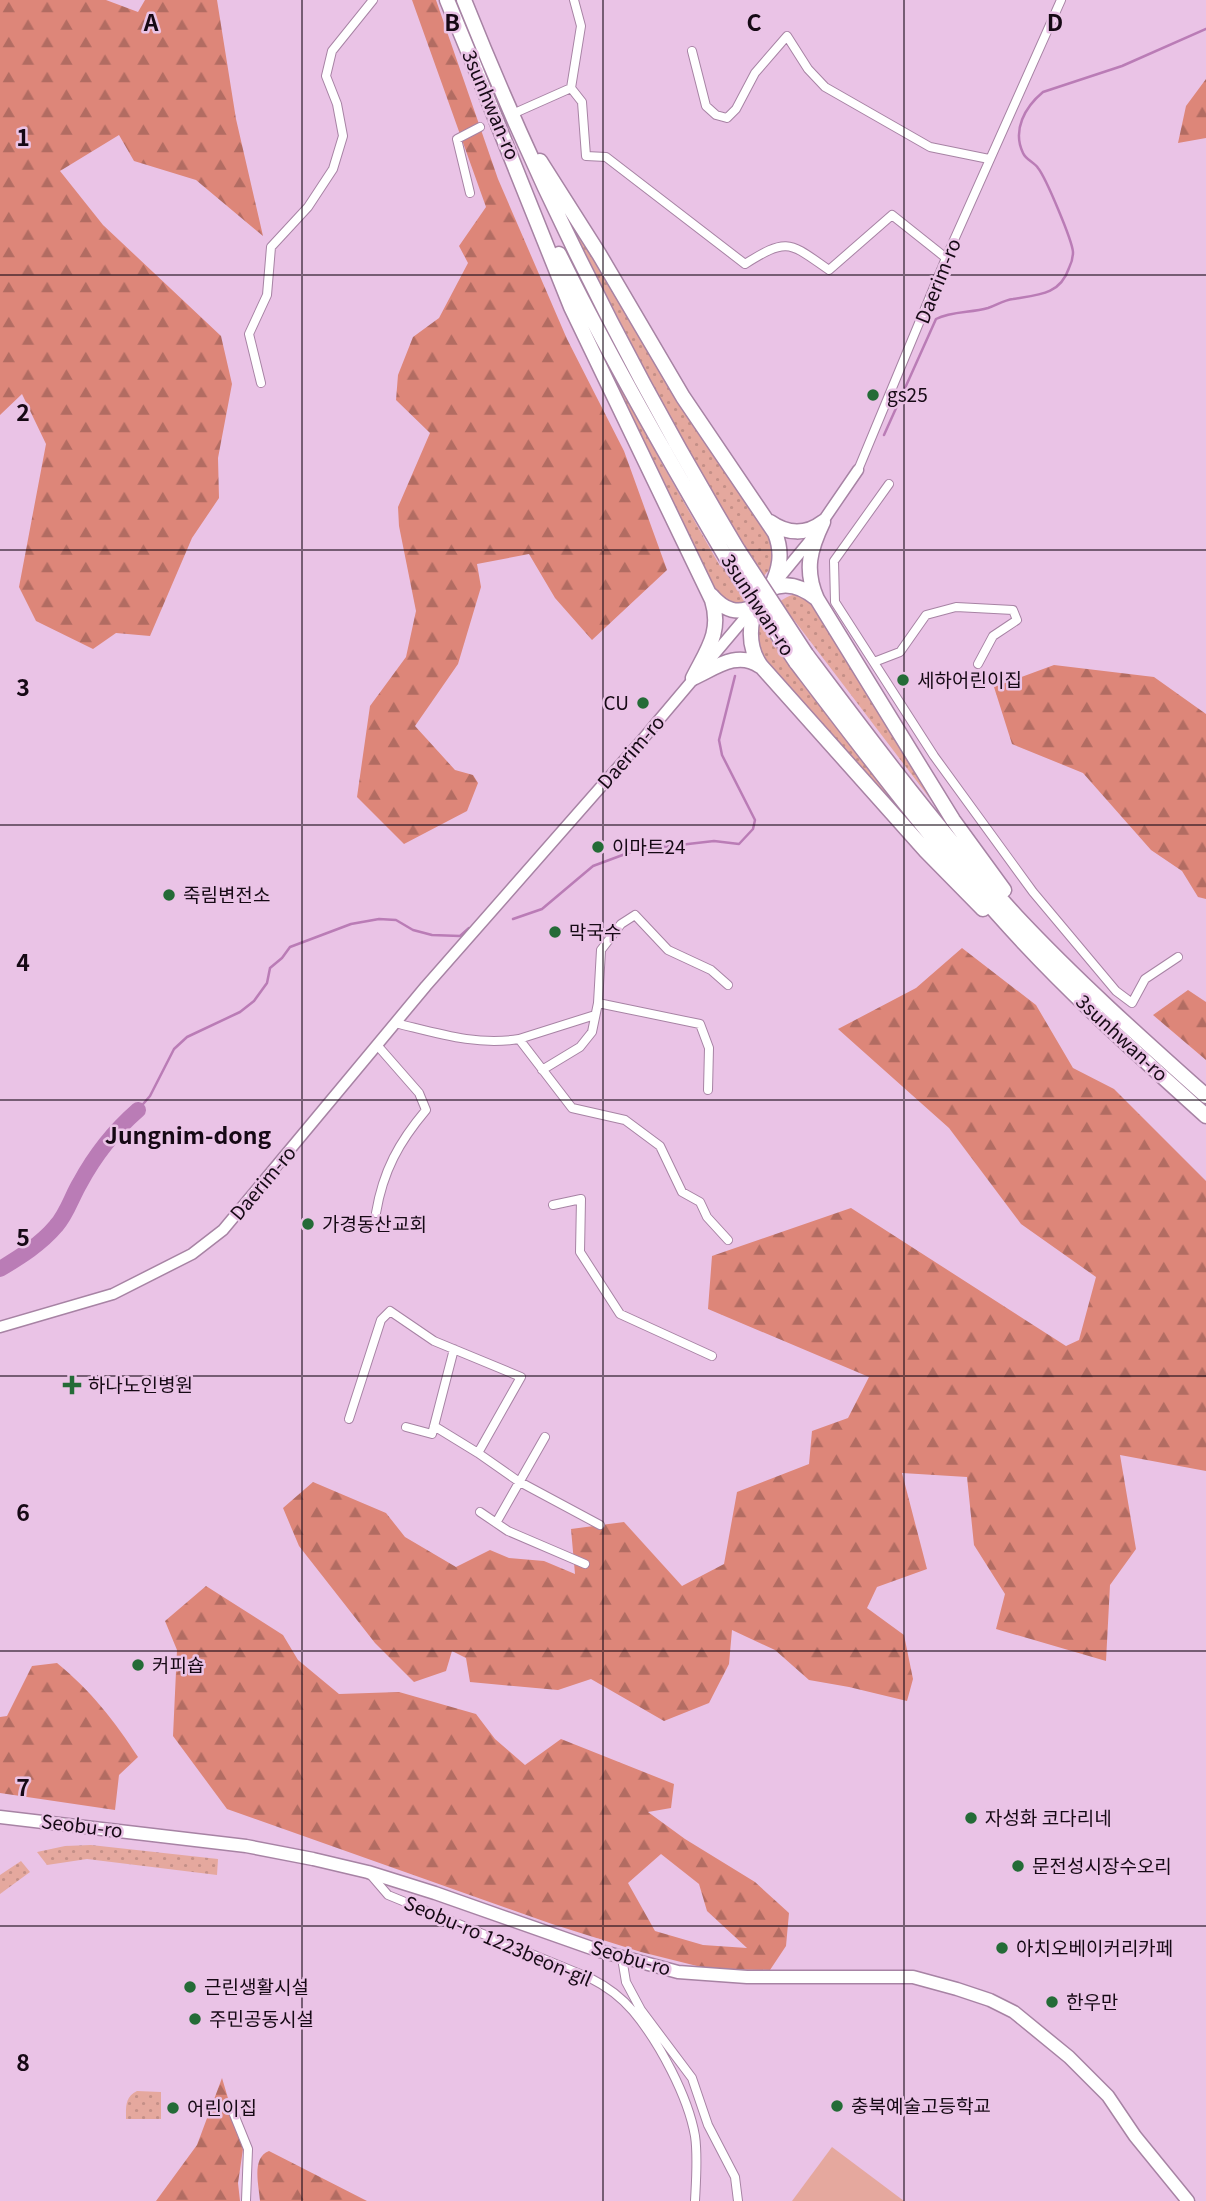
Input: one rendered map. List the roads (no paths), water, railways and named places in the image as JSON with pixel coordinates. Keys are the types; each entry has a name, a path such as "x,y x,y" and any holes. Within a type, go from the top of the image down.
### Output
{"highway":[{"name":"3sunhwan-ro","path":"447,0 523,179 589,315 656,437 801,658 891,784 982,895 1041,961 1206,1116"},
{"name":"3sunhwan-ro","path":"464,0 598,301 733,554"},
{"path":"470,55 571,307 708,590 716,615 716,630 693,678"},
{"path":"513,111 682,397 775,533 781,554 778,572 770,589"},
{"path":"766,518 781,528 794,531 806,531 823,522"},
{"path":"823,522 809,561 809,576 817,599 960,830 1002,888 1082,983"},
{"path":"770,589 782,584 790,585 817,599"},
{"path":"708,590 718,603 731,610 744,611 755,605"},
{"path":"755,605 751,640 753,652 761,666 952,879 1092,1010"},
{"name":"3sunhwan-ro","path":"801,658 850,712 984,880 1082,983 1206,1096"},
{"path":"693,678 738,659 746,659 761,666"}],"main road":[{"name":"Seobu-ro","path":"0,1817 246,1846 368,1872 622,1958 678,1972 708,1975 913,1977 990,2000 1014,2012 1069,2057 1108,2096 1135,2136 1188,2201"}],"street":[{"path":"261,383 248,334 267,295 271,247 308,207 333,169 343,136 337,104 326,76 331,51 373,0"},
{"path":"574,0 581,26 571,88 582,103 586,156 606,157 745,264 773,247 796,246 829,270 892,215 946,258"},
{"name":"Daerim-ro","path":"0,1326 113,1294 200,1248 223,1230 254,1196 395,1023 770,589 823,522 858,470 946,258 1061,0"},
{"path":"692,51 706,106 716,115 727,118 736,109 755,73 787,36 808,69 825,87 930,147 989,159"},
{"path":"513,111 571,88"},
{"path":"470,193 457,139 480,127"},
{"path":"889,484 834,561 835,602 934,756 1033,892 1116,990 1132,1003 1145,979 1178,957"},
{"path":"874,662 900,652 926,615 956,607 1013,610 1017,620 993,636 978,664"},
{"path":"542,1070 580,1047 592,1032 598,1003 601,950 621,924 635,915 668,950 711,970 728,985"},
{"path":"598,1003 700,1024 709,1048 708,1090"},
{"path":"395,1023 472,1042 496,1043 519,1039 595,1015"},
{"path":"519,1039 572,1108 625,1121 660,1146 682,1192 700,1202 706,1217 728,1240"},
{"path":"376,1213 381,1183 405,1134 426,1110 419,1093 377,1045"},
{"path":"553,1205 581,1199 580,1252 620,1314 712,1356"},
{"path":"349,1419 381,1320 390,1311 434,1341 521,1377 478,1453"},
{"path":"406,1427 432,1434 454,1349"},
{"path":"434,1426 518,1481 600,1525"},
{"path":"496,1523 545,1437"},
{"path":"480,1511 508,1531 585,1564"},
{"name":"Seobu-ro 1223beon-gil","path":"368,1872 388,1895 483,1932 606,1986 633,2011 662,2055 685,2104 695,2137 695,2201"},
{"path":"622,1958 626,1982 640,2010 692,2078 708,2125 735,2178 738,2201"},
{"path":"662,2055 672,2050"},
{"path":"233,2112 248,2149 246,2201"}],"waterway":[{"path":"884,435 936,319 982,310 1010,300 1047,292 1060,284 1070,266 1073,252 1058,209 1042,174 1024,155 1020,144 1022,120 1031,105 1043,92 1122,66 1206,29"},
{"path":"513,919 542,909 593,866 636,850 714,841 739,844 753,829 755,820 722,755 719,740 735,676"},
{"path":"138,1110 150,1096 174,1049 187,1037 240,1012 254,1001 267,983 270,968 290,947 351,924 379,919 396,920 413,930 432,935 460,936 469,928"},
{"path":"0,1269 50,1233 63,1216 99,1153 138,1110"}],"place":[{"name":"gs25","path":"873,395"},
{"name":"세하어린이집","path":"903,680"},
{"name":"CU","path":"643,703"},
{"name":"이마트24","path":"598,847"},
{"name":"죽림변전소","path":"169,895"},
{"name":"막국수","path":"555,932"},
{"name":"가경동산교회","path":"308,1224"},
{"name":"하나노인병원","path":"72,1385"},
{"name":"커피숍","path":"138,1665"},
{"name":"자성화 코다리네","path":"971,1818"},
{"name":"문전성시장수오리","path":"1018,1866"},
{"name":"아치오베이커리카페","path":"1002,1948"},
{"name":"근린생활시설","path":"190,1987"},
{"name":"한우만","path":"1052,2002"},
{"name":"주민공동시설","path":"195,2019"},
{"name":"충북예술고등학교","path":"837,2106"},
{"name":"어린이집","path":"173,2108"}],"district":[{"name":"Jungnim-dong","path":"188,1136"}]}
